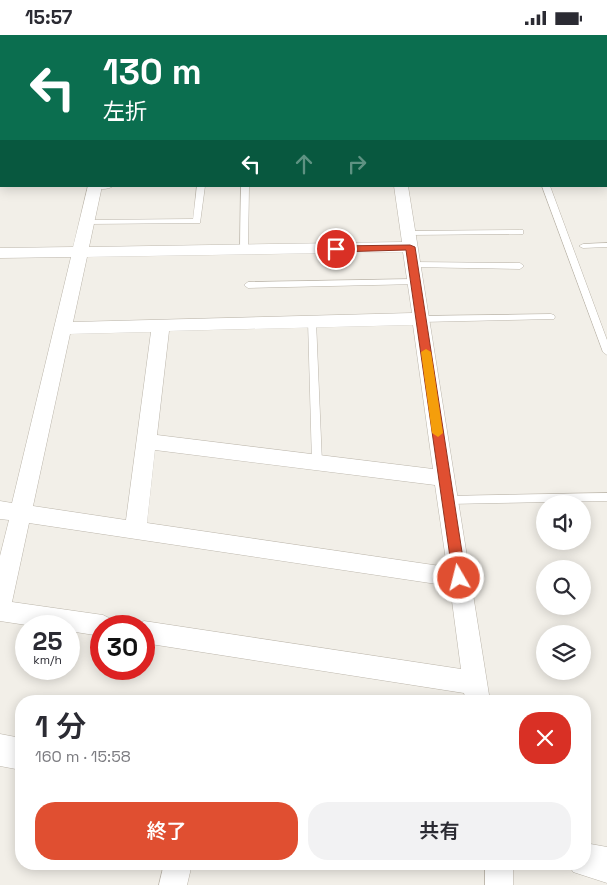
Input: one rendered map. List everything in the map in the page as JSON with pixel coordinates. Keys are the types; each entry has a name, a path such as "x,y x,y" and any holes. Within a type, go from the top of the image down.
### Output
{"street":[{"path":"0,604 10,512 63,328 95,187"},
{"path":"155,635 477,692 401,187"},
{"path":"0,253 244,250 411,257"},
{"path":"63,328 421,319"},
{"path":"135,531 161,325"},
{"path":"146,441 445,478"},
{"path":"10,512 459,578"},
{"path":"0,611 90,624"},
{"path":"0,750 15,753"},
{"path":"591,861 607,865"},
{"path":"173,885 177,870"},
{"path":"499,870 500,885"}],"lane":[{"path":"87,222 197,221 201,187"},
{"path":"244,250 245,187"},
{"path":"546,187 607,352"},
{"path":"248,285 411,257 520,232"},
{"path":"583,246 607,245"},
{"path":"411,257 520,266"},
{"path":"421,319 551,317"},
{"path":"312,321 317,463"},
{"path":"448,500 607,497"}],"slow traffic":[{"path":"426,352 438,433"}],"route":[{"path":"336,249 410,247 459,578"}]}
